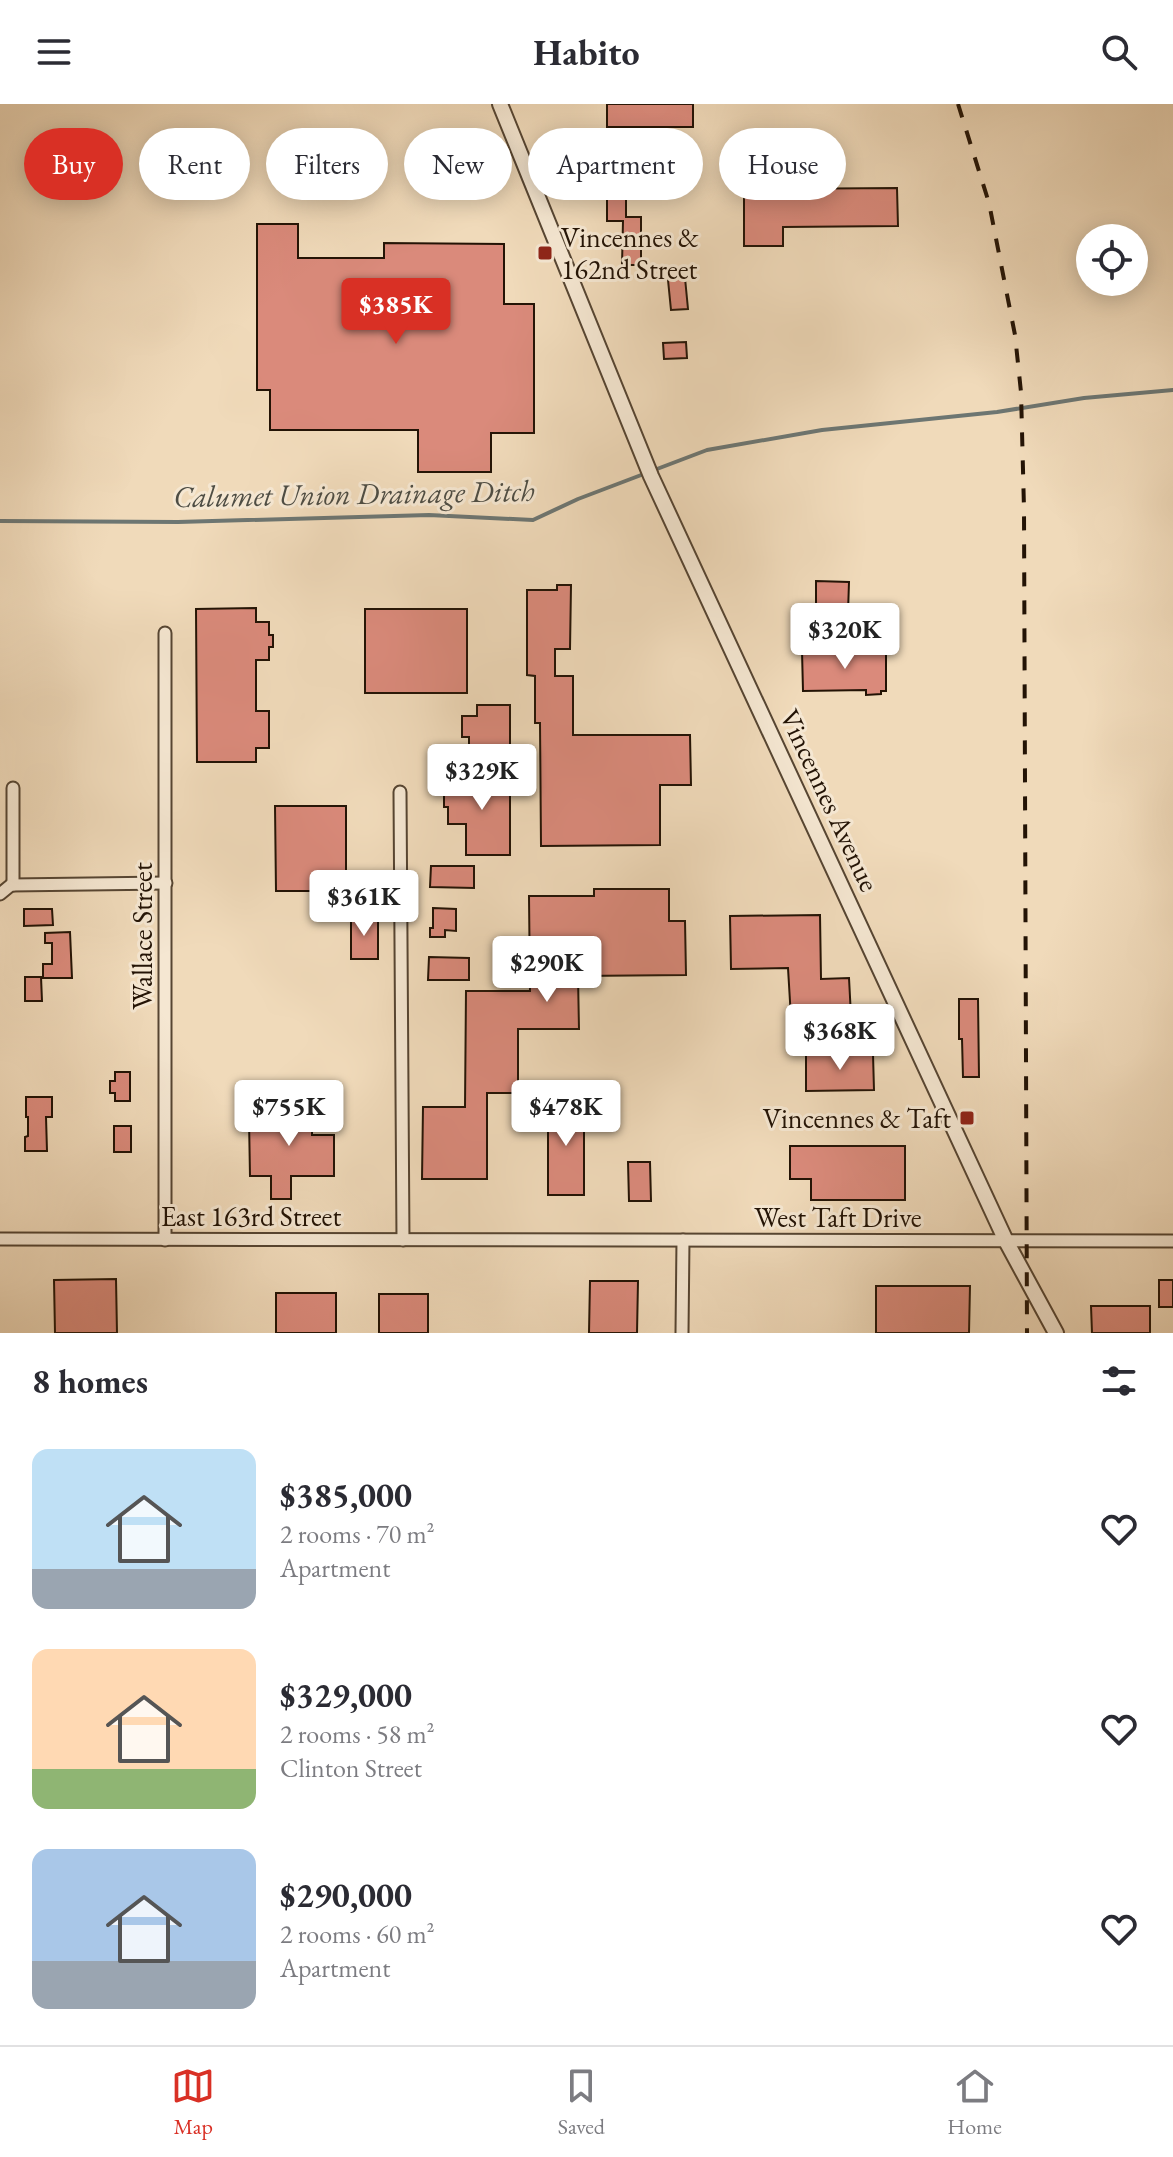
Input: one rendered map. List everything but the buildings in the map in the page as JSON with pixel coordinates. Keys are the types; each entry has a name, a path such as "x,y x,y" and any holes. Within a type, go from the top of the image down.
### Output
{"street":[{"name":"Vincennes Avenue","path":"500,104 648,469 1006,1241 1056,1333"},
{"name":"Wallace Street","path":"165,633 165,1240"},
{"path":"13,788 13,885"},
{"path":"400,792 403,1240"},
{"path":"0,894 13,885 166,883"},
{"name":"East 163rd Street","path":"0,1239 503,1240"},
{"name":"West Taft Drive","path":"503,1240 1173,1241"},
{"path":"682,1333 683,1240"}],"waterway":[{"name":"Calumet Union Drainage Ditch","path":"0,521 178,522 429,515 533,520 578,499 707,450 822,430 1173,390"}],"railway":[{"path":"958,104 989,203 1015,335 1021,392 1027,1333"}],"place":[{"name":"Vincennes & 162nd Street","path":"545,253"},
{"name":"Vincennes & Taft","path":"967,1118"}]}
